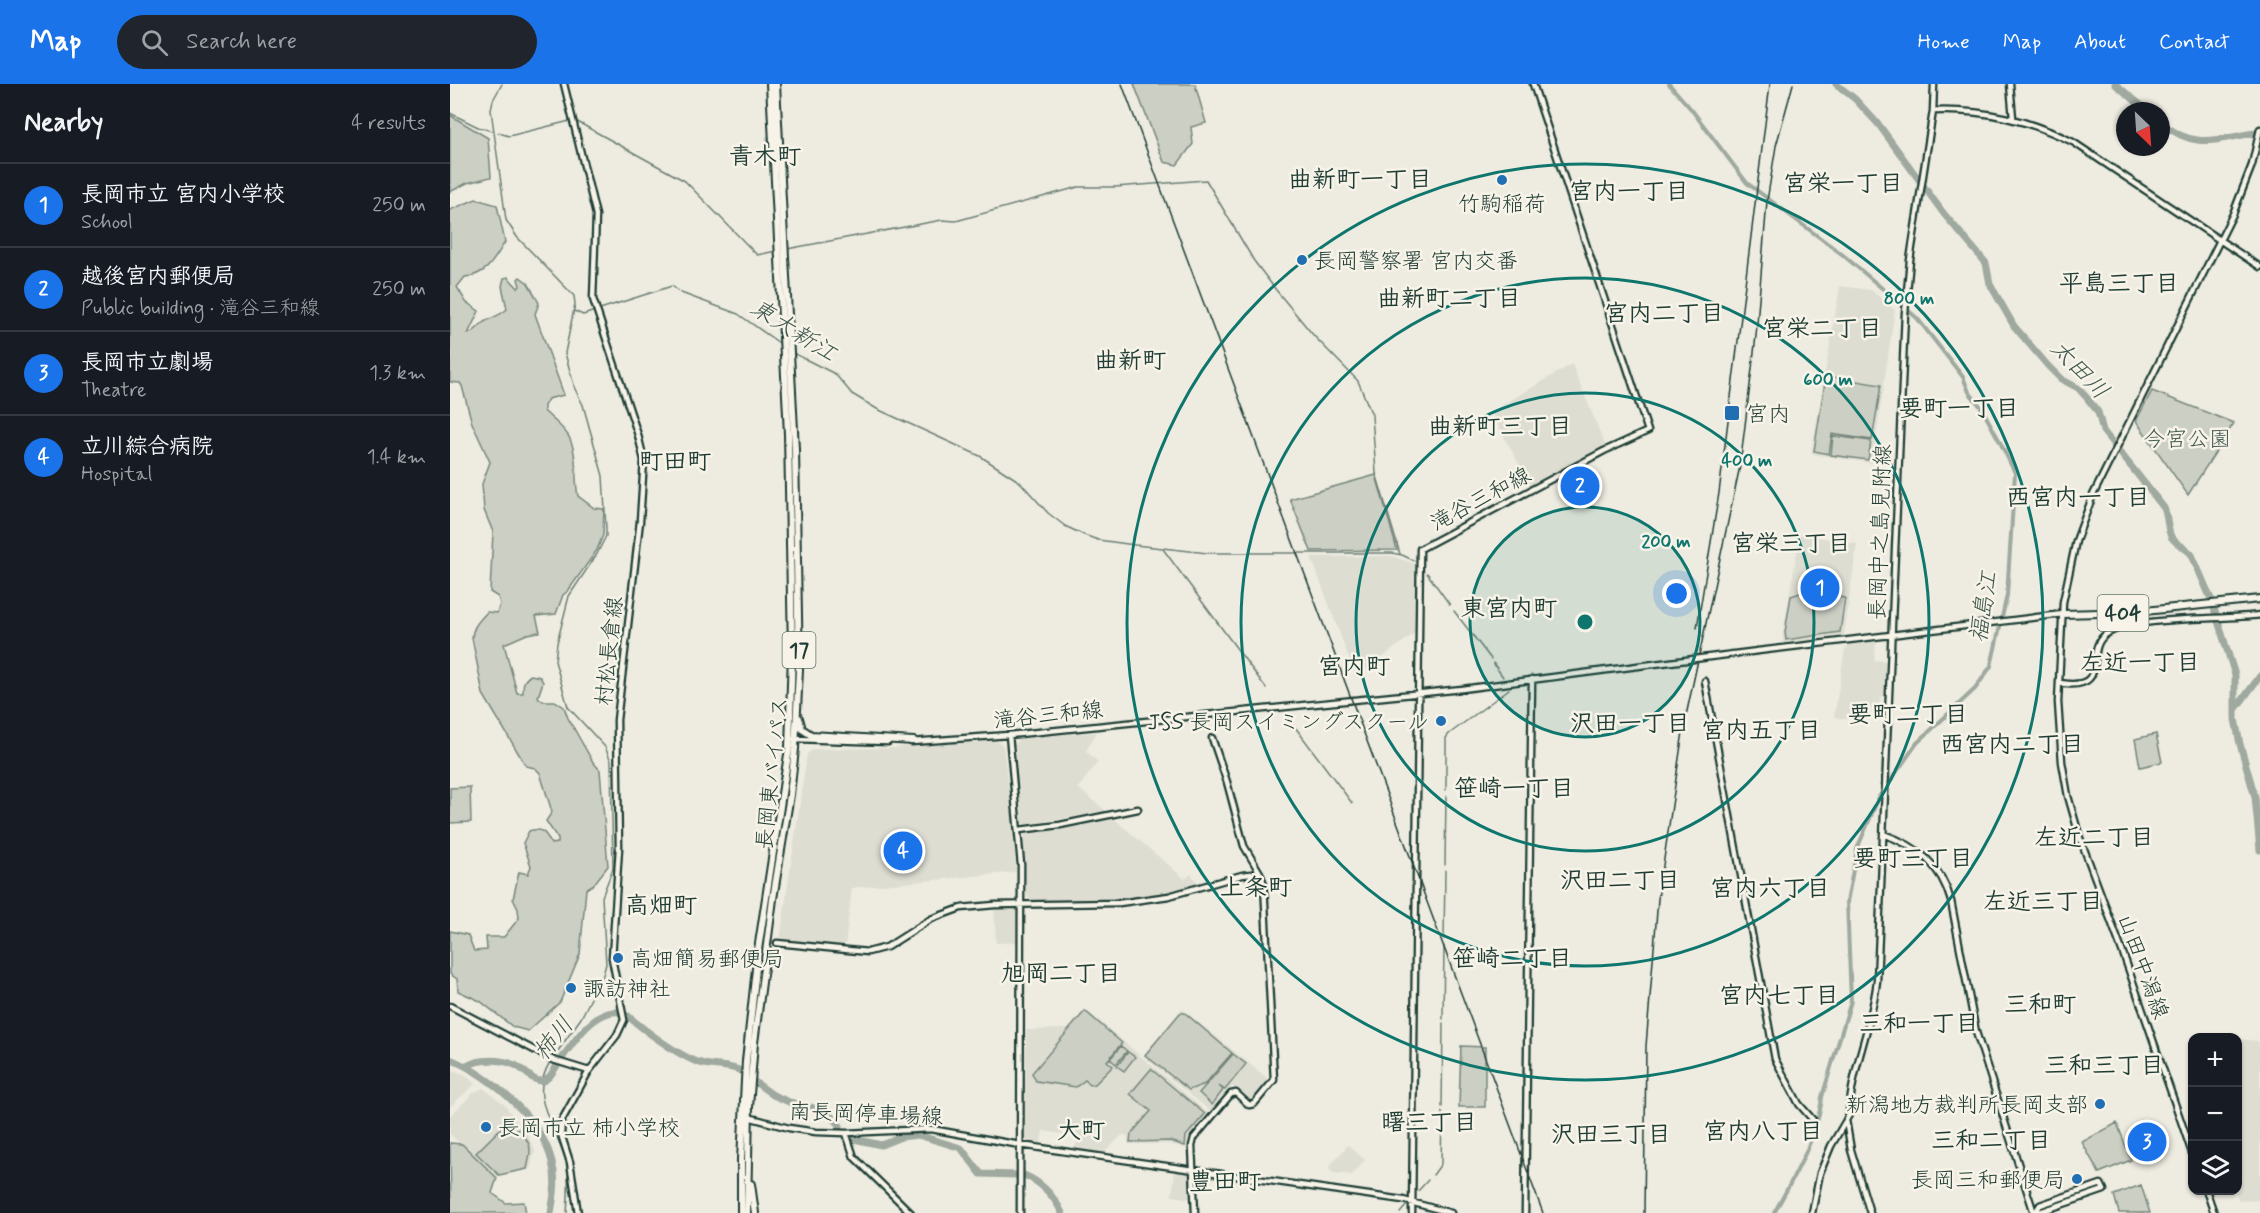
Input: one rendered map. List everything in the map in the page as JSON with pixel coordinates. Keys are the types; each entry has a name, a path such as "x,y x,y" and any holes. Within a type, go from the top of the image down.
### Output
{"highway":[{"name":"長岡東バイパス","path":"770,84 788,434 792,739"},
{"name":"長岡東バイパス","path":"741,1213 745,1117 758,950 792,739 799,670 795,448 776,84"},
{"name":"404","path":"2063,614 2135,612 2260,599"},
{"path":"799,670 799,721 806,733 815,736 914,741"},
{"name":"長岡東バイパス","path":"745,1117 748,1160 747,1213"},
{"path":"748,1160 755,1213"}],"main road":[{"name":"村松長倉線","path":"564,84 596,215 593,299 638,435 644,460 640,521 617,720 619,848 612,958 624,1020 617,1035 589,1071 565,1113 561,1125 561,1134 570,1160 578,1213"},
{"name":"滝谷三和線","path":"1418,693 1420,549 1604,451 1648,431 1533,84"},
{"path":"1935,84 1933,111 1964,111 2013,118 2042,127 2073,142 2260,267"},
{"path":"2010,84 2013,118"},
{"name":"長岡中之島見附線","path":"1883,834 1906,298 1917,209 1933,111"},
{"path":"2220,241 2249,175 2260,129"},
{"name":"山田中潟線","path":"2188,1141 2074,819 2062,762 2058,717 2059,683 2065,586 2076,541 2104,472 2220,241"},
{"name":"滝谷三和線","path":"792,739 864,742 1009,735 1418,693 2063,614"},
{"path":"2059,683 2079,684 2091,677 2096,666 2098,643 2108,633 2141,624 2260,615"},
{"path":"1525,1213 1532,679"},
{"path":"1705,681 1775,1059 1799,1104 1813,1120"},
{"path":"1412,1213 1418,693"},
{"path":"1009,735 1019,830 1022,905 1020,1213"},
{"path":"1195,1213 1192,1146 1194,1138 1231,1094 1236,1093 1249,1105 1254,1104 1274,1080 1265,889 1260,873 1244,846 1227,782 1212,738"},
{"path":"1019,830 1060,825 1137,809"},
{"path":"1812,1213 1820,1173 1831,1146 1849,1115 1853,1078 1876,992 1883,834 1905,842 1918,850 1934,865 1946,885 1976,1032 2035,1213"},
{"path":"777,943 868,952 893,944 918,927 948,912 973,906 1098,905 1139,901 1184,892 1249,873 1260,873"},
{"path":"450,1005 552,1060 589,1071"},
{"name":"南長岡停車場線","path":"745,1117 801,1130 846,1133 931,1129 1020,1145 1412,1202 1451,1213"},
{"path":"1846,1120 1851,1150 1870,1213"},
{"path":"846,1133 854,1157 911,1213"},
{"path":"2101,1184 2104,1190 2035,1213 2040,1205 2101,1184"},
{"path":"2207,1195 2214,1213"}],"shaded area":[{"path":"1840,286 1871,290 1895,310 1872,463 1811,454"},
{"path":"1572,364 1605,445 1530,485 1491,412"},
{"path":"1800,534 1857,544 1844,635 1783,644 1783,632"},
{"path":"1391,556 1415,564 1415,633 1356,677 1311,557"},
{"path":"1876,642 1874,660 1886,661 1884,696 1881,697 1880,705 1846,719 1834,717 1845,649 1850,644"},
{"path":"1097,732 1086,751 1098,762 1078,788 1106,811 1025,825 1022,822 1015,745 1020,738"},
{"path":"997,741 1003,746 1014,831 1016,872 852,888 845,947 780,940 807,754 814,749 889,748"},
{"path":"1113,818 1185,879 1191,874 1198,885 1174,892 1118,899 1032,901 1026,895 1023,837 1028,832"},
{"path":"994,906 1016,906 1019,910 1020,942 996,943"},
{"path":"1085,1009 1209,1114 1189,1138 1188,1149 1170,1144 1128,1144 1128,1136 1122,1135 1104,1153 1075,1148 1078,1137 1075,1139 1067,1130 1063,1134 1043,1131 1041,1143 1028,1142 1025,1137 1026,1030 1068,1029"},
{"path":"1182,1009 1268,1079 1251,1102 1232,1087 1211,1112 1143,1056"},
{"path":"2242,1039 2258,1041 2260,1054 2260,1200 2239,1201 2237,1195 2242,1195"},
{"path":"450,1069 466,1075 475,1084 450,1107"},
{"name":"長岡市立 柿小学校","path":"483,1088 504,1104 528,1136 535,1151 530,1169 497,1177 450,1134 450,1116 472,1094"},
{"path":"1348,1145 1365,1160 1352,1175 1333,1173 1328,1168"},
{"path":"1175,1170 1190,1172 1191,1199 1172,1196"}],"green space":[{"path":"1134,84 1195,84 1206,123 1191,127 1193,144 1177,165 1164,162"},
{"path":"450,115 488,138 491,177 467,183 450,192"},
{"path":"476,199 497,205 505,242 484,270 473,276 465,277 457,287 466,302 479,311 468,334 507,309 502,286 504,278 508,277 518,288 520,277 528,283 539,303 535,314 564,395 548,399 544,411 570,439 574,453 578,496 594,508 604,509 603,535 597,550 563,595 556,614 536,616 540,632 527,634 504,644 517,693 523,693 524,682 531,675 540,677 543,682 538,697 543,701 555,701 564,707 593,762 600,770 608,866 594,884 586,889 580,954 560,1002 528,1031 513,1027 480,1001 458,991 457,979 450,974 450,931 468,935 474,951 487,950 486,937 504,937 519,918 513,899 519,872 528,874 531,866 523,843 529,831 540,830 551,844 558,843 558,839 546,821 552,812 540,773 535,768 526,766 483,694 472,638 473,630 479,621 487,612 497,613 500,604 498,597 490,592 493,532 484,510 482,484 490,462 472,423 462,386 460,383 450,382 450,210"},
{"path":"1826,376 1881,385 1872,440 1832,434 1829,454 1814,451"},
{"name":"今宮公園","path":"2152,391 2234,423 2188,495 2136,421"},
{"path":"1833,436 1871,441 1868,460 1831,455"},
{"path":"1376,475 1397,550 1311,551 1290,499"},
{"path":"1800,593 1845,598 1840,632 1786,640 1785,632 1791,596"},
{"path":"2156,734 2162,762 2140,767 2135,739"},
{"path":"470,787 471,822 450,823 450,788"},
{"path":"1085,1011 1122,1043 1107,1061 1113,1066 1095,1084 1090,1085 1085,1080 1076,1087 1036,1081 1032,1073"},
{"path":"1180,1013 1185,1013 1232,1053 1205,1084 1189,1090 1145,1055"},
{"path":"1121,1046 1127,1051 1116,1064 1110,1059"},
{"path":"1461,1046 1485,1047 1485,1107 1459,1107"},
{"path":"1128,1052 1135,1057 1124,1071 1117,1066"},
{"path":"1233,1054 1246,1064 1225,1090 1219,1086 1223,1090 1212,1105 1199,1093"},
{"path":"1151,1069 1205,1114 1186,1136 1185,1146 1170,1141 1130,1142 1131,1134 1151,1111 1130,1094"},
{"path":"507,1122 514,1132 519,1129 526,1139 530,1147 530,1156 527,1169 499,1175 476,1153"},
{"path":"2117,1123 2131,1160 2099,1173 2082,1142"},
{"path":"450,1143 462,1144 497,1178 492,1193 506,1203 524,1202 526,1213 451,1213"},
{"path":"2141,1185 2150,1213 2119,1213 2114,1195"}],"waterway":[{"path":"502,84 493,100 491,110 506,220 517,237 574,296 575,304 565,353 575,389 583,405 603,476 606,529 606,536 597,554 569,596 557,643 555,661 568,707 605,747 611,761 613,868 602,897 606,964 603,975 581,1018 553,1058"},
{"name":"福島江","path":"1669,84 1691,109 1747,183 1843,255 1917,318 1963,377 1969,392 1981,407 2015,473 2007,595 1991,666 1975,689 1917,743 1879,797 1857,849 1847,902 1851,1001 1810,1142 1774,1213"},
{"name":"太田川","path":"1836,84 1855,99 1879,125 1944,214 1986,263 1990,284 2014,326 2048,366 2061,379 2078,388 2098,412 2103,431 2164,508 2172,538 2192,555 2211,599 2235,675 2235,719 2255,797 2260,850"},
{"path":"2115,84 2137,102"},
{"path":"450,113 478,127 509,136 574,120 685,181 757,255 776,251"},
{"path":"2170,129 2185,137 2208,141 2260,132"},
{"path":"787,249 942,220 956,221 1078,187 1115,187 1206,180 1254,261 1314,336 1358,381 1372,415 1376,473 1400,554"},
{"name":"東大新江","path":"600,309 672,286 681,293 738,314 782,345"},
{"name":"東大新江","path":"574,311 583,315 595,311"},
{"name":"東大新江","path":"793,353 835,374 852,394 877,409 980,456 1020,482 1048,513 1065,526 1098,540 1208,553 1392,553 1415,561"},
{"path":"1163,549 1266,688"},
{"path":"1427,573 1450,605"},
{"path":"1454,611 1491,659"},
{"path":"1493,663 1503,677"},
{"path":"2235,710 2260,676"},
{"path":"1446,790 1446,738 1509,689"},
{"path":"1289,720 1292,723"},
{"path":"1295,727 1352,803"},
{"path":"1445,865 1446,796"},
{"path":"1444,939 1445,870"},
{"path":"1443,1019 1444,946"},
{"name":"柿川","path":"467,1066 491,1060 503,1062 519,1067 536,1080 544,1081 589,1025 610,1012 621,1012"},
{"name":"柿川","path":"628,1016 686,1057 704,1064 741,1071"},
{"path":"1442,1107 1443,1023"},
{"path":"450,1059 497,1087 526,1115 537,1130 554,1168 551,1213"},
{"path":"550,1062 544,1076 543,1101 566,1162 567,1213"},
{"name":"柿川","path":"755,1082 773,1095 789,1102 826,1111 840,1126"},
{"path":"1433,1175 1441,1164 1442,1112"},
{"name":"柿川","path":"854,1139 881,1145 901,1137 918,1135 961,1148 981,1174 1017,1175"},
{"name":"柿川","path":"1024,1175 1046,1190 1062,1213"},
{"path":"1418,1191 1428,1180"},
{"path":"1400,1213 1406,1206"}],"tunnel":[{"path":"766,139 784,134"}],"railway":[{"path":"1122,84 1543,1213"},
{"path":"1697,628 1719,493 1770,84"},
{"path":"1644,1213 1646,1046 1658,899 1684,725 1740,466 1756,336 1767,201 1776,146 1793,84"}],"place":[{"name":"竹駒稲荷","path":"1502,180"},
{"name":"長岡警察署 宮内交番","path":"1302,260"},
{"name":"宮内","path":"1732,413"},
{"name":"越後宮内郵便局","path":"1580,486"},
{"name":"長岡市立 宮内小学校","path":"1820,588"},
{"name":"JSS 長岡スイミングスクール","path":"1441,721"},
{"name":"立川綜合病院","path":"903,851"},
{"name":"高畑簡易郵便局","path":"618,958"},
{"name":"諏訪神社","path":"571,988"},
{"name":"新潟地方裁判所長岡支部","path":"2100,1104"},
{"name":"長岡市立 柿小学校","path":"486,1127"},
{"name":"長岡市立劇場","path":"2147,1142"},
{"name":"長岡三和郵便局","path":"2077,1179"}],"district":[{"name":"青木町","path":"765,156"},
{"name":"曲新町一丁目","path":"1360,179"},
{"name":"宮栄一丁目","path":"1843,183"},
{"name":"宮内一丁目","path":"1629,191"},
{"name":"平島三丁目","path":"2119,283"},
{"name":"曲新町二丁目","path":"1449,298"},
{"name":"宮内二丁目","path":"1664,313"},
{"name":"宮栄二丁目","path":"1822,328"},
{"name":"曲新町","path":"1130,360"},
{"name":"要町一丁目","path":"1959,408"},
{"name":"曲新町三丁目","path":"1500,426"},
{"name":"町田町","path":"675,461"},
{"name":"西宮内一丁目","path":"2078,497"},
{"name":"宮栄三丁目","path":"1791,543"},
{"name":"東宮内町","path":"1509,608"},
{"name":"左近一丁目","path":"2140,662"},
{"name":"宮内町","path":"1354,666"},
{"name":"要町二丁目","path":"1908,714"},
{"name":"沢田一丁目","path":"1630,723"},
{"name":"宮内五丁目","path":"1761,730"},
{"name":"西宮内二丁目","path":"2012,744"},
{"name":"笹崎一丁目","path":"1514,788"},
{"name":"左近二丁目","path":"2094,837"},
{"name":"要町三丁目","path":"1913,858"},
{"name":"沢田二丁目","path":"1620,880"},
{"name":"上条町","path":"1256,887"},
{"name":"宮内六丁目","path":"1770,888"},
{"name":"左近三丁目","path":"2043,901"},
{"name":"高畑町","path":"661,905"},
{"name":"笹崎二丁目","path":"1512,958"},
{"name":"旭岡二丁目","path":"1061,973"},
{"name":"宮内七丁目","path":"1779,995"},
{"name":"三和町","path":"2040,1004"},
{"name":"三和一丁目","path":"1919,1023"},
{"name":"三和三丁目","path":"2104,1065"},
{"name":"曙三丁目","path":"1429,1122"},
{"name":"大町","path":"1081,1130"},
{"name":"宮内八丁目","path":"1763,1131"},
{"name":"沢田三丁目","path":"1611,1134"},
{"name":"三和二丁目","path":"1991,1140"},
{"name":"豊田町","path":"1225,1181"}]}
